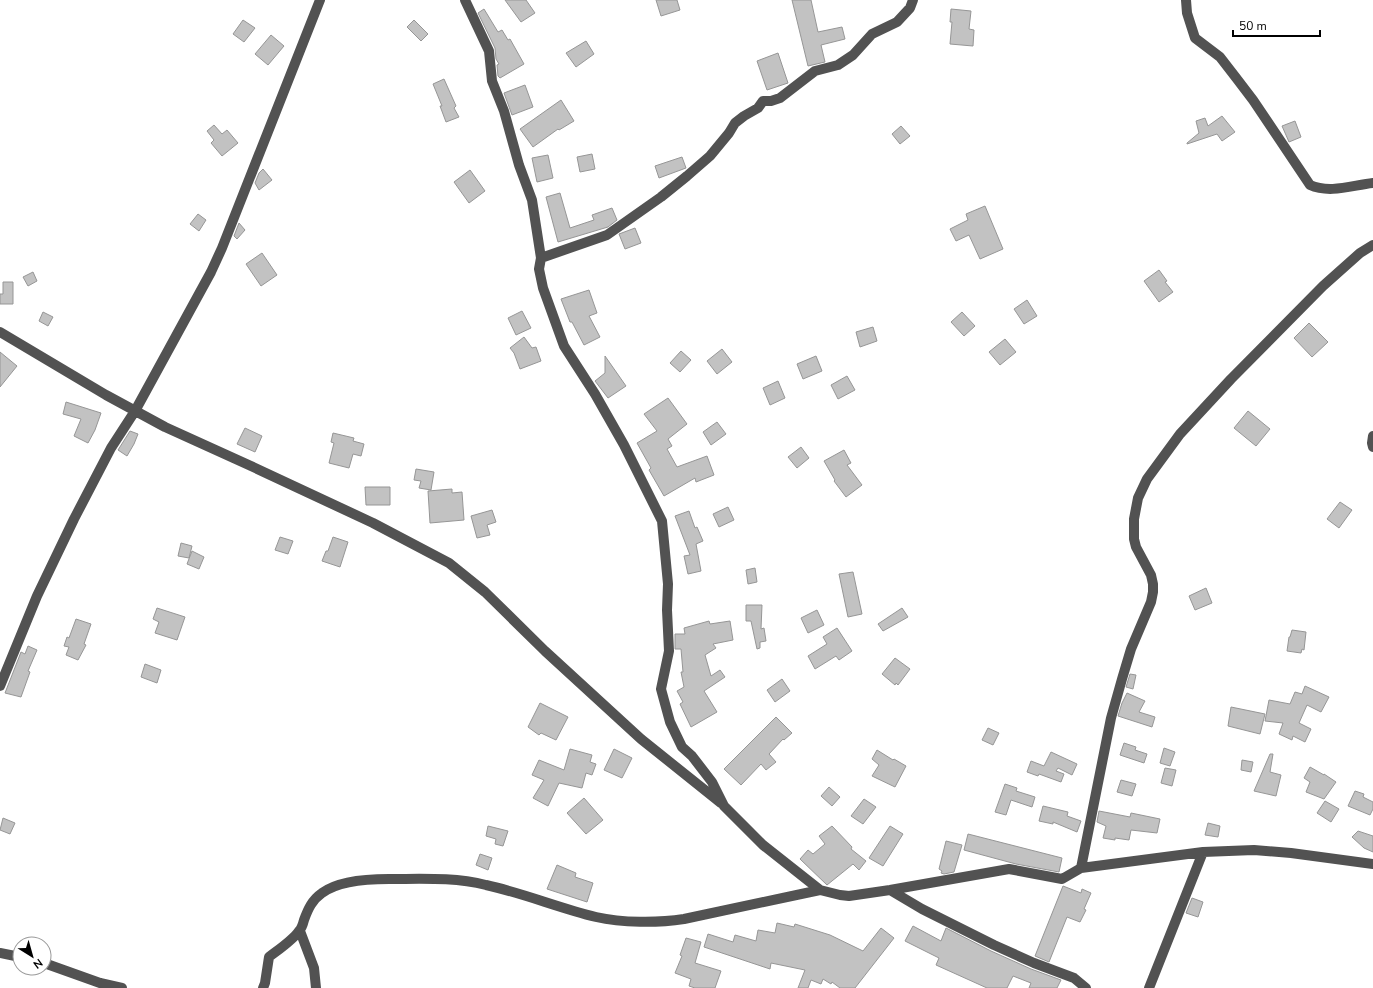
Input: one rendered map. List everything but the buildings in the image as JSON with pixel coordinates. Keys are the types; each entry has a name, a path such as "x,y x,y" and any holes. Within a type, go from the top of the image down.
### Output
{"street":[{"path":"0,686 37,596 74,519 111,448 135,411 211,272 222,248 320,0"},
{"path":"465,0 489,51 492,81 504,111 519,165 532,200 541,258 539,269 543,288 564,346 595,394 624,445 662,521 668,584 667,610 669,651 661,689 670,722 682,747 692,756 712,782 724,806"},
{"path":"541,258 607,235 613,231 661,197 687,176 710,156 729,133 735,123 758,108 763,101 771,101 780,98 815,71 838,65 853,55 872,34 897,22 910,8 912,0"},
{"path":"1186,0 1187,12 1195,38 1220,57 1253,100 1310,185 1318,188 1342,188 1373,183"},
{"path":"1081,868 1113,710 1131,649 1151,602 1153,592 1151,575 1136,547 1134,539 1134,519 1138,498 1141,491 1147,479 1180,434 1231,379 1323,286 1360,253 1373,245"},
{"path":"0,332 165,428 373,523 449,563 485,592 545,651 641,739 724,806 763,844 820,890 849,896 1009,869 1062,879 1081,868 1203,852 1254,850 1373,864"},
{"path":"1373,436 1373,447"},
{"path":"1149,988 1203,852"},
{"path":"263,988 269,957 300,931 309,907 322,893 339,885 375,879 425,878 459,880 484,884 518,893 597,917 639,922 667,922 684,919 820,890"},
{"path":"890,890 922,909 994,945 1034,963 1074,978 1086,988"},
{"path":"300,931 314,968 316,988"},
{"path":"0,954 12,956"},
{"path":"52,966 100,983 122,988"}]}
